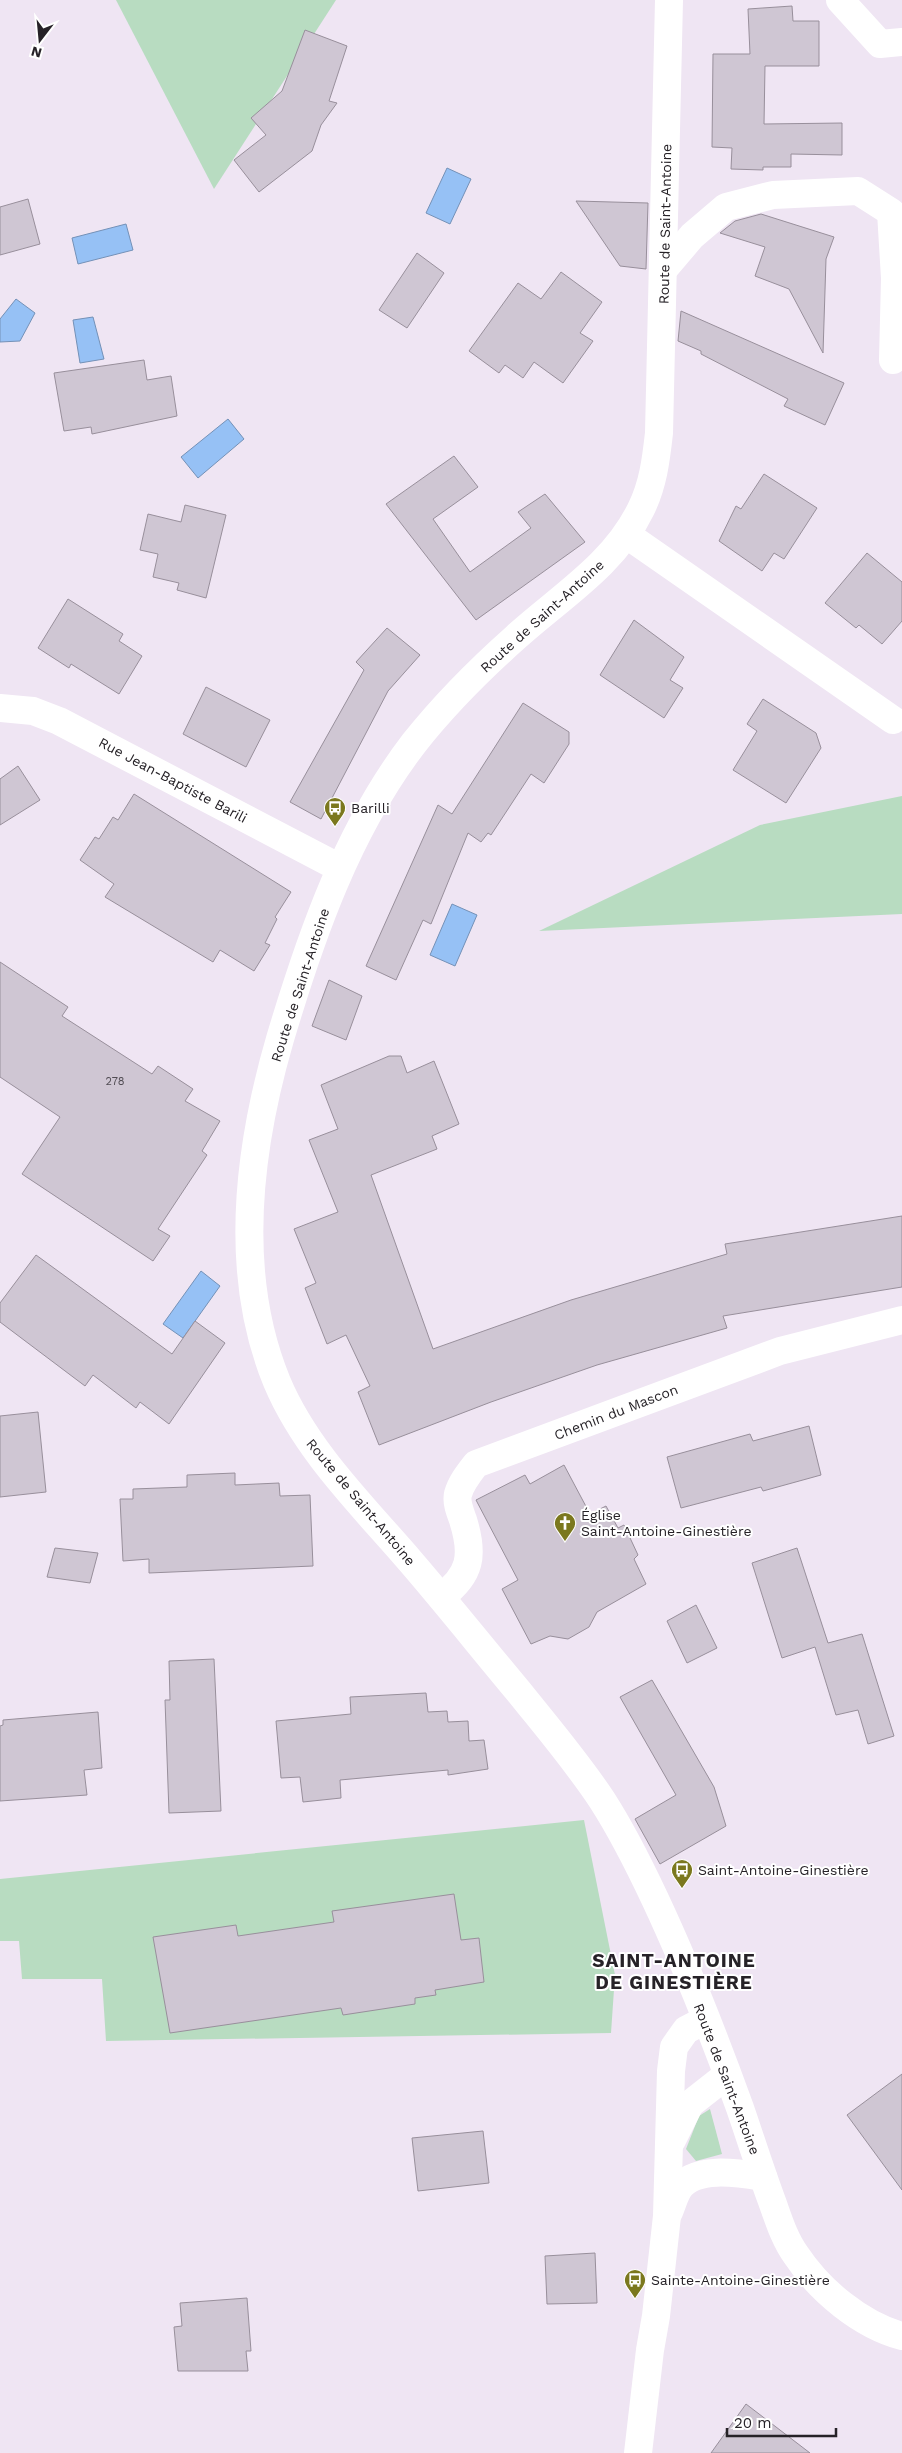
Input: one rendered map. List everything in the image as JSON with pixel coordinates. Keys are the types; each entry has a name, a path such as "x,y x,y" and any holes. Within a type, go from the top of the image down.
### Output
{"street":[{"name":"Route de Saint-Antoine","path":"670,0 659,433 654,476 644,506 627,535 601,564 516,637 461,691 417,739 385,784 340,868 294,992 272,1066 256,1141 249,1238 252,1287 260,1333 277,1382 292,1414 318,1453 441,1597 559,1741 602,1801 637,1862 659,1908 705,2020 727,2075 783,2232 796,2255 817,2281 865,2320 902,2336"},
{"path":"840,0 880,44 902,42"},
{"path":"664,269 692,236 726,207 773,195 858,191 891,212 895,278 893,360"},
{"path":"627,535 893,720"},
{"name":"Rue Jean-Baptiste Barili","path":"0,708 33,711 60,721 340,868"},
{"name":"Chemin du Mascon","path":"441,1597 457,1586 467,1571 469,1557 467,1534 459,1508 458,1496 465,1478 476,1464 780,1351 902,1320"},
{"path":"638,2453 667,2216 671,2071 674,2047 686,2030 705,2020"},
{"path":"669,2146 690,2104 727,2075"},
{"path":"667,2216 678,2189 690,2178 729,2171 763,2177"}],"green space":[{"path":"116,0 336,0 214,189"},
{"path":"902,796 902,914 539,931 760,825"},
{"path":"584,1820 615,1975 611,2033 106,2041 102,1979 22,1979 19,1941 0,1941 0,1879"},
{"path":"710,2109 722,2154 696,2161 686,2149 699,2116"}],"water":[{"path":"447,168 471,179 450,224 426,213"},
{"path":"126,224 133,250 78,264 72,238"},
{"path":"16,299 35,313 20,341 0,342 0,319"},
{"path":"93,317 104,359 80,363 73,320"},
{"path":"228,419 244,439 198,478 181,457"},
{"path":"452,904 477,915 455,966 430,955"},
{"path":"201,1271 220,1286 183,1338 163,1324"}],"building":[{"path":"792,6 793,21 819,21 819,66 765,66 764,124 842,123 842,155 791,154 791,167 763,167 763,170 731,169 732,148 712,147 713,54 750,54 748,9"},
{"path":"305,30 347,46 329,101 337,103 321,125 312,151 259,192 234,160 266,135 251,118 282,91"},
{"path":"28,199 40,244 0,255 0,207"},
{"path":"576,201 648,203 646,269 620,266"},
{"path":"761,214 834,237 826,259 823,353 789,289 755,276 765,247 720,233 735,221"},
{"path":"417,253 444,273 407,328 379,310"},
{"path":"561,272 602,302 580,333 593,341 563,383 534,362 523,378 505,365 499,373 469,351 518,283 541,299"},
{"path":"681,311 844,383 825,425 784,406 788,399 701,354 701,351 678,341"},
{"path":"144,360 147,380 171,376 177,416 92,434 91,427 64,431 54,373"},
{"path":"454,456 478,487 433,519 470,572 531,528 518,512 545,494 585,542 476,620 386,504"},
{"path":"764,474 817,508 784,559 774,553 762,571 719,541 736,506 741,509"},
{"path":"185,505 226,515 206,598 177,590 179,583 153,577 158,554 140,550 148,514 181,522"},
{"path":"867,553 902,582 902,621 882,644 859,625 856,628 825,603"},
{"path":"68,599 123,634 119,641 142,656 119,694 71,664 69,668 38,648"},
{"path":"634,620 684,657 670,680 683,688 664,718 600,675"},
{"path":"387,628 420,655 388,691 321,819 290,802 364,670 356,662"},
{"path":"206,687 270,720 246,767 183,734"},
{"path":"763,699 816,733 821,748 786,803 733,770 757,731 747,724"},
{"path":"523,703 569,732 569,744 544,783 531,774 491,835 488,833 481,842 468,833 431,924 423,920 396,980 366,966 438,805 452,814"},
{"path":"18,766 40,800 0,825 0,779"},
{"path":"134,794 291,892 275,917 277,919 265,943 270,945 254,971 220,950 213,962 105,897 114,884 80,860 95,837 99,839 113,817 118,820"},
{"path":"0,962 68,1007 62,1016 152,1074 158,1066 193,1089 185,1101 220,1121 202,1151 207,1155 158,1229 170,1236 153,1261 22,1174 60,1117 0,1077"},
{"path":"329,980 362,996 346,1040 312,1026"},
{"path":"389,1056 401,1056 407,1073 434,1061 459,1124 432,1136 437,1149 371,1175 433,1349 571,1300 727,1254 725,1244 902,1216 902,1287 723,1316 727,1328 597,1365 491,1402 379,1445 358,1392 370,1386 346,1335 327,1344 305,1288 316,1283 294,1229 338,1212 309,1140 338,1129 321,1085"},
{"path":"36,1255 172,1354 195,1321 225,1343 169,1424 140,1402 136,1408 93,1375 85,1386 0,1322 0,1303"},
{"path":"38,1412 46,1492 0,1497 0,1416"},
{"path":"809,1426 821,1475 763,1491 761,1487 681,1508 667,1457 750,1434 753,1441"},
{"name":"Église Saint-Antoine-Ginestière","path":"564,1465 590,1514 606,1506 618,1528 624,1525 638,1555 634,1559 646,1584 597,1612 589,1627 568,1639 550,1636 531,1644 502,1589 518,1580 476,1500 525,1475 530,1484"},
{"path":"235,1473 235,1485 279,1483 280,1496 310,1495 313,1566 149,1573 149,1559 123,1561 120,1499 133,1499 133,1489 187,1487 187,1475"},
{"path":"55,1548 98,1553 90,1583 47,1577"},
{"path":"797,1548 828,1643 862,1634 894,1736 868,1744 858,1710 836,1715 815,1647 782,1658 752,1563"},
{"path":"696,1605 717,1648 687,1663 667,1621"},
{"path":"214,1659 221,1811 169,1813 165,1700 170,1700 169,1661"},
{"path":"652,1680 714,1787 726,1826 660,1864 635,1819 676,1795 620,1697"},
{"path":"426,1693 428,1712 447,1711 448,1722 468,1721 469,1741 484,1740 488,1769 448,1775 448,1770 340,1780 341,1798 303,1802 300,1777 281,1778 276,1721 351,1714 350,1697"},
{"path":"98,1712 102,1768 84,1770 87,1795 0,1801 0,1726 3,1725 3,1720"},
{"path":"454,1894 461,1940 479,1938 484,1982 435,1990 436,1995 415,1998 415,2004 343,2015 341,2008 170,2033 153,1937 236,1925 238,1936 334,1922 332,1911"},
{"path":"902,2074 902,2190 847,2115"},
{"path":"483,2131 489,2183 418,2191 412,2138"},
{"path":"595,2253 597,2303 547,2304 545,2256"},
{"path":"247,2298 251,2351 246,2351 248,2371 178,2371 174,2327 182,2326 180,2303"},
{"path":"746,2404 810,2453 711,2453"}],"place":[{"name":"Barilli","path":"335,827"},
{"name":"Église Saint-Antoine-Ginestière","path":"565,1542"},
{"name":"Saint-Antoine-Ginestière","path":"682,1889"},
{"name":"Sainte-Antoine-Ginestière","path":"635,2299"}],"district":[{"name":"SAINT-ANTOINE DE GINESTIÈRE","path":"674,1971"}]}
